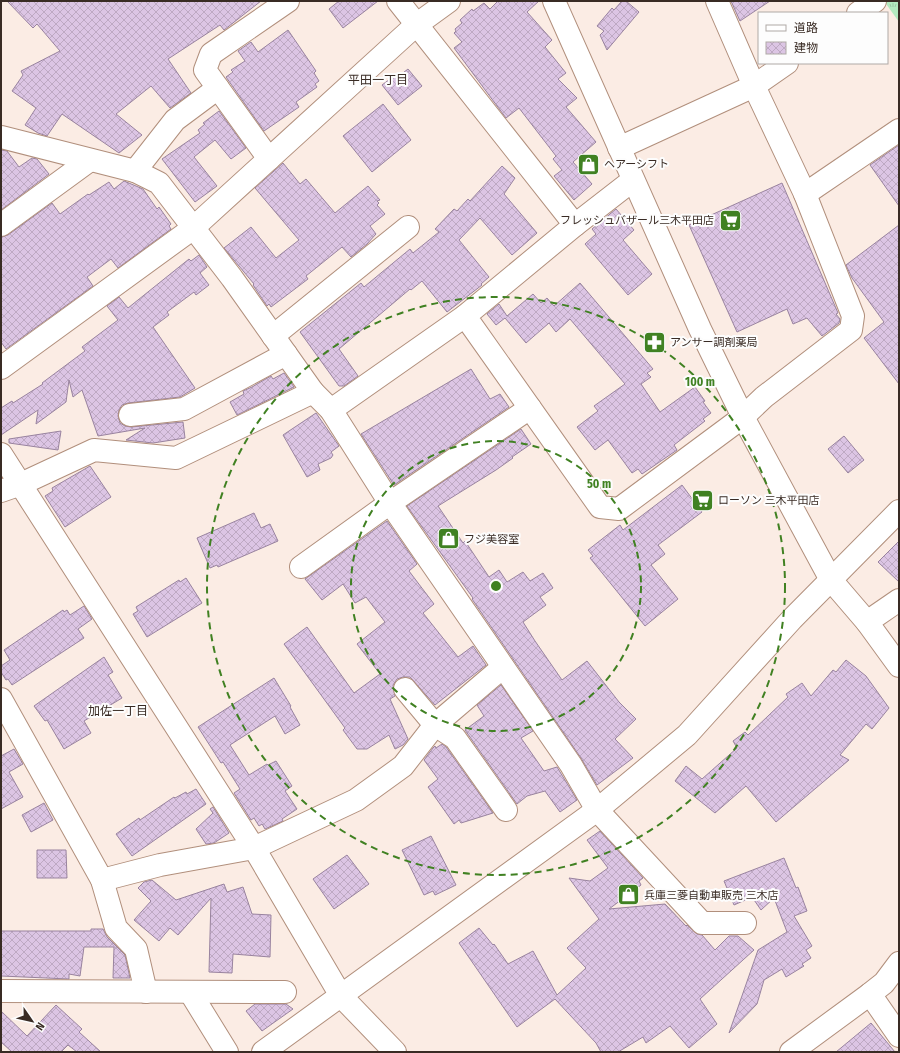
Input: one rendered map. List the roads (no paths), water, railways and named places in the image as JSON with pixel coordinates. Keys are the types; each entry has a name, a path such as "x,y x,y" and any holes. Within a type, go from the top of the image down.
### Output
{"street":[{"path":"269,159 206,70 211,54 288,1"},
{"path":"398,1 575,225"},
{"path":"1,368 192,229 416,25 449,1"},
{"path":"554,1 700,329 743,416 831,580 867,622 899,666"},
{"path":"465,316 600,507 619,510 743,416 764,397 851,330 853,316 805,194 754,86 717,1"},
{"path":"859,12 875,1"},
{"path":"620,148 754,86 786,64"},
{"path":"135,171 175,120 218,88"},
{"path":"805,194 899,130"},
{"path":"1,137 135,171 159,183 192,229 232,278 313,392 331,410 390,503 571,765 597,810 702,923 745,923"},
{"path":"1,225 90,160"},
{"path":"331,410 465,316 575,225 634,180"},
{"path":"273,336 408,227"},
{"path":"130,415 184,409 286,354"},
{"path":"1,491 21,484 94,450 176,458 313,392"},
{"path":"301,567 390,503 530,408"},
{"path":"1,454 254,848 341,996 395,1052"},
{"path":"263,1052 597,810 687,735 792,619 899,511"},
{"path":"867,622 899,600"},
{"path":"102,880 160,865 254,848 356,800 403,766 435,725 503,667"},
{"path":"406,689 435,725 455,738 506,810"},
{"path":"1,699 102,880 116,928 136,949 146,992"},
{"path":"791,1052 884,983 899,963"},
{"path":"1,991 285,992"},
{"path":"190,992 227,1052"},
{"path":"870,994 899,1036"}],"place":[{"name":"ヘアーシフト","path":"589,164"},
{"name":"フレッシュバザール三木平田店","path":"730,220"},
{"name":"アンサー調剤薬局","path":"655,342"},
{"name":"ローソン 三木平田店","path":"702,500"},
{"name":"フジ美容室","path":"448,539"},
{"name":"兵庫三菱自動車販売 三木店","path":"629,895"}],"district":[{"name":"平田一丁目","path":"378,80"},
{"name":"加佐一丁目","path":"118,711"}]}
